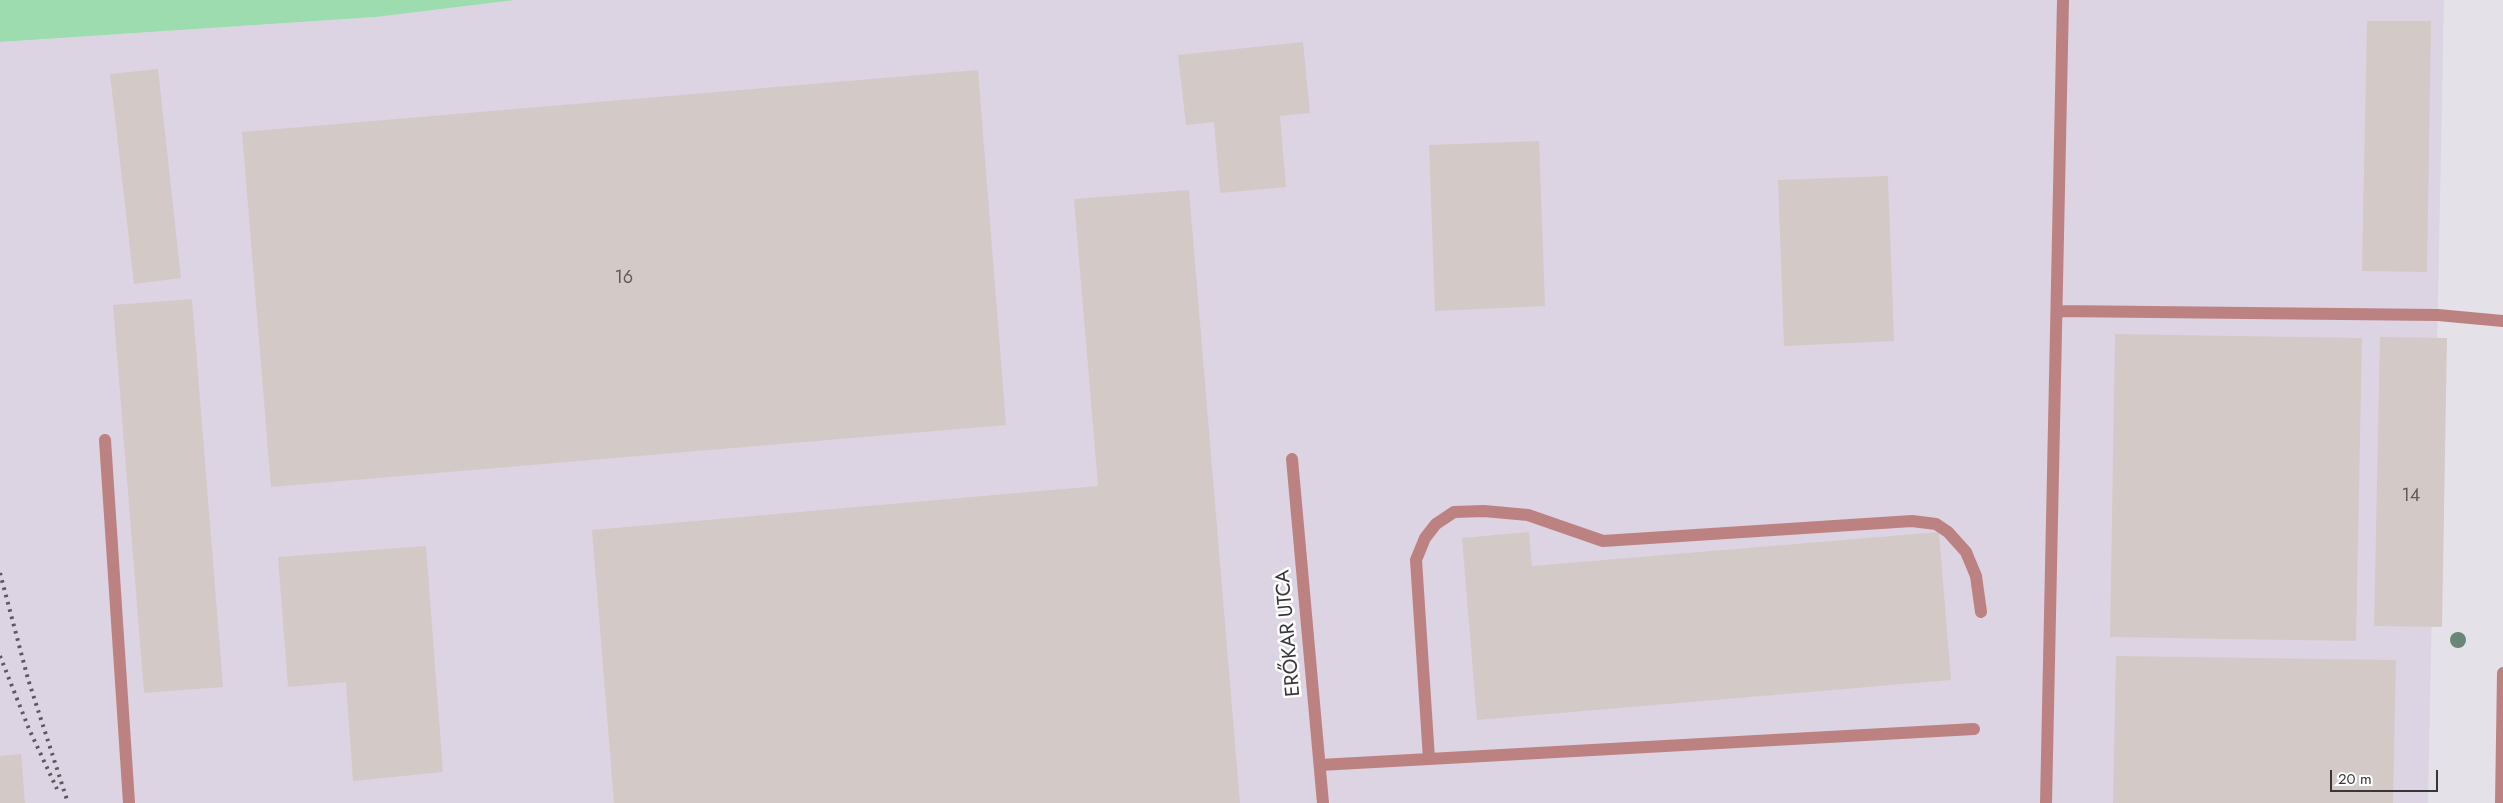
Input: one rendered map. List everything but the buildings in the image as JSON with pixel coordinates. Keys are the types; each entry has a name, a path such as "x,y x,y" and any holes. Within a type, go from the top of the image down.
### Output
{"street":[{"path":"2046,803 2063,0"},
{"path":"2057,311 2438,315 2503,321"},
{"path":"105,440 129,803"},
{"name":"ERŐKAR UTCA","path":"1292,459 1323,803"},
{"path":"1429,759 1416,560 1424,538 1436,524 1454,512 1484,511 1528,515 1603,541 1912,521 1936,524 1948,532 1966,552 1976,576 1980,612"},
{"path":"2501,803 2503,673"},
{"path":"1320,765 1974,729"}],"shaded area":[{"path":"515,0 2444,0 2428,803 0,803 0,42 376,17"}],"green space":[{"path":"0,0 515,0 376,17 0,42"}],"railway":[{"path":"0,573 28,679 68,803"},
{"path":"0,656 29,729 57,789"}]}
